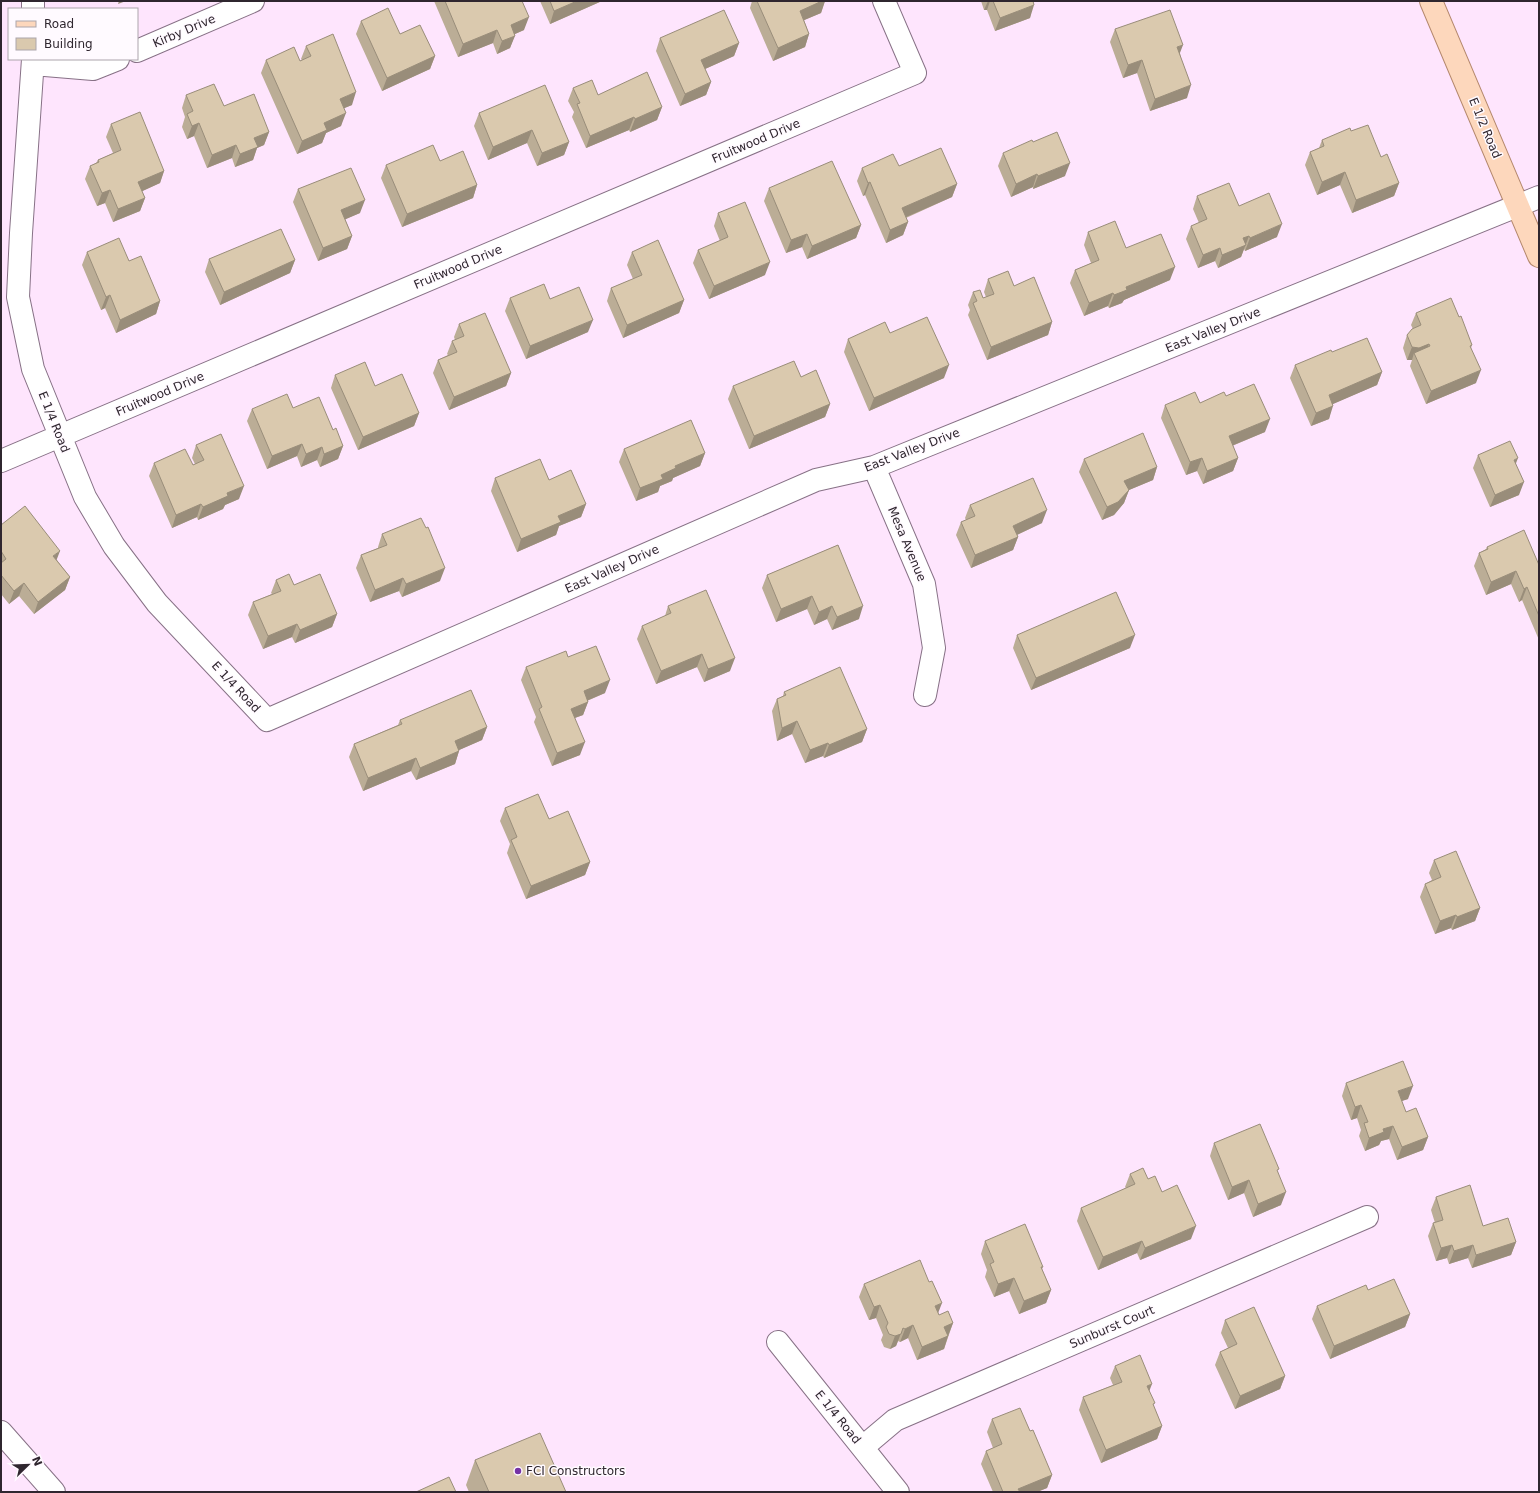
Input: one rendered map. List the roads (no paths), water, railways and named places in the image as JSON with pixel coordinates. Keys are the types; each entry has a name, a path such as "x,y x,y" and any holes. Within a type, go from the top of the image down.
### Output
{"main road":[{"name":"E 1/2 Road","path":"1431,1 1539,256"}],"street":[{"name":"Kirby Drive","path":"138,51 253,1"},
{"name":"Fruitwood Drive","path":"1,461 915,73 884,1"},
{"path":"33,62 94,70 116,60"},
{"name":"E 1/4 Road","path":"33,62 20,233 18,297 33,370 85,497 114,546 157,603 267,720"},
{"name":"East Valley Drive","path":"267,720 816,480 874,467 1539,198"},
{"name":"Mesa Avenue","path":"874,467 924,584 934,648 925,695"},
{"name":"Sunburst Court","path":"863,1448 895,1420 1367,1217"},
{"name":"E 1/4 Road","path":"778,1342 898,1492"},
{"path":"1,1432 54,1492"}],"place":[{"name":"FCI Constructors","path":"518,1471"}]}
